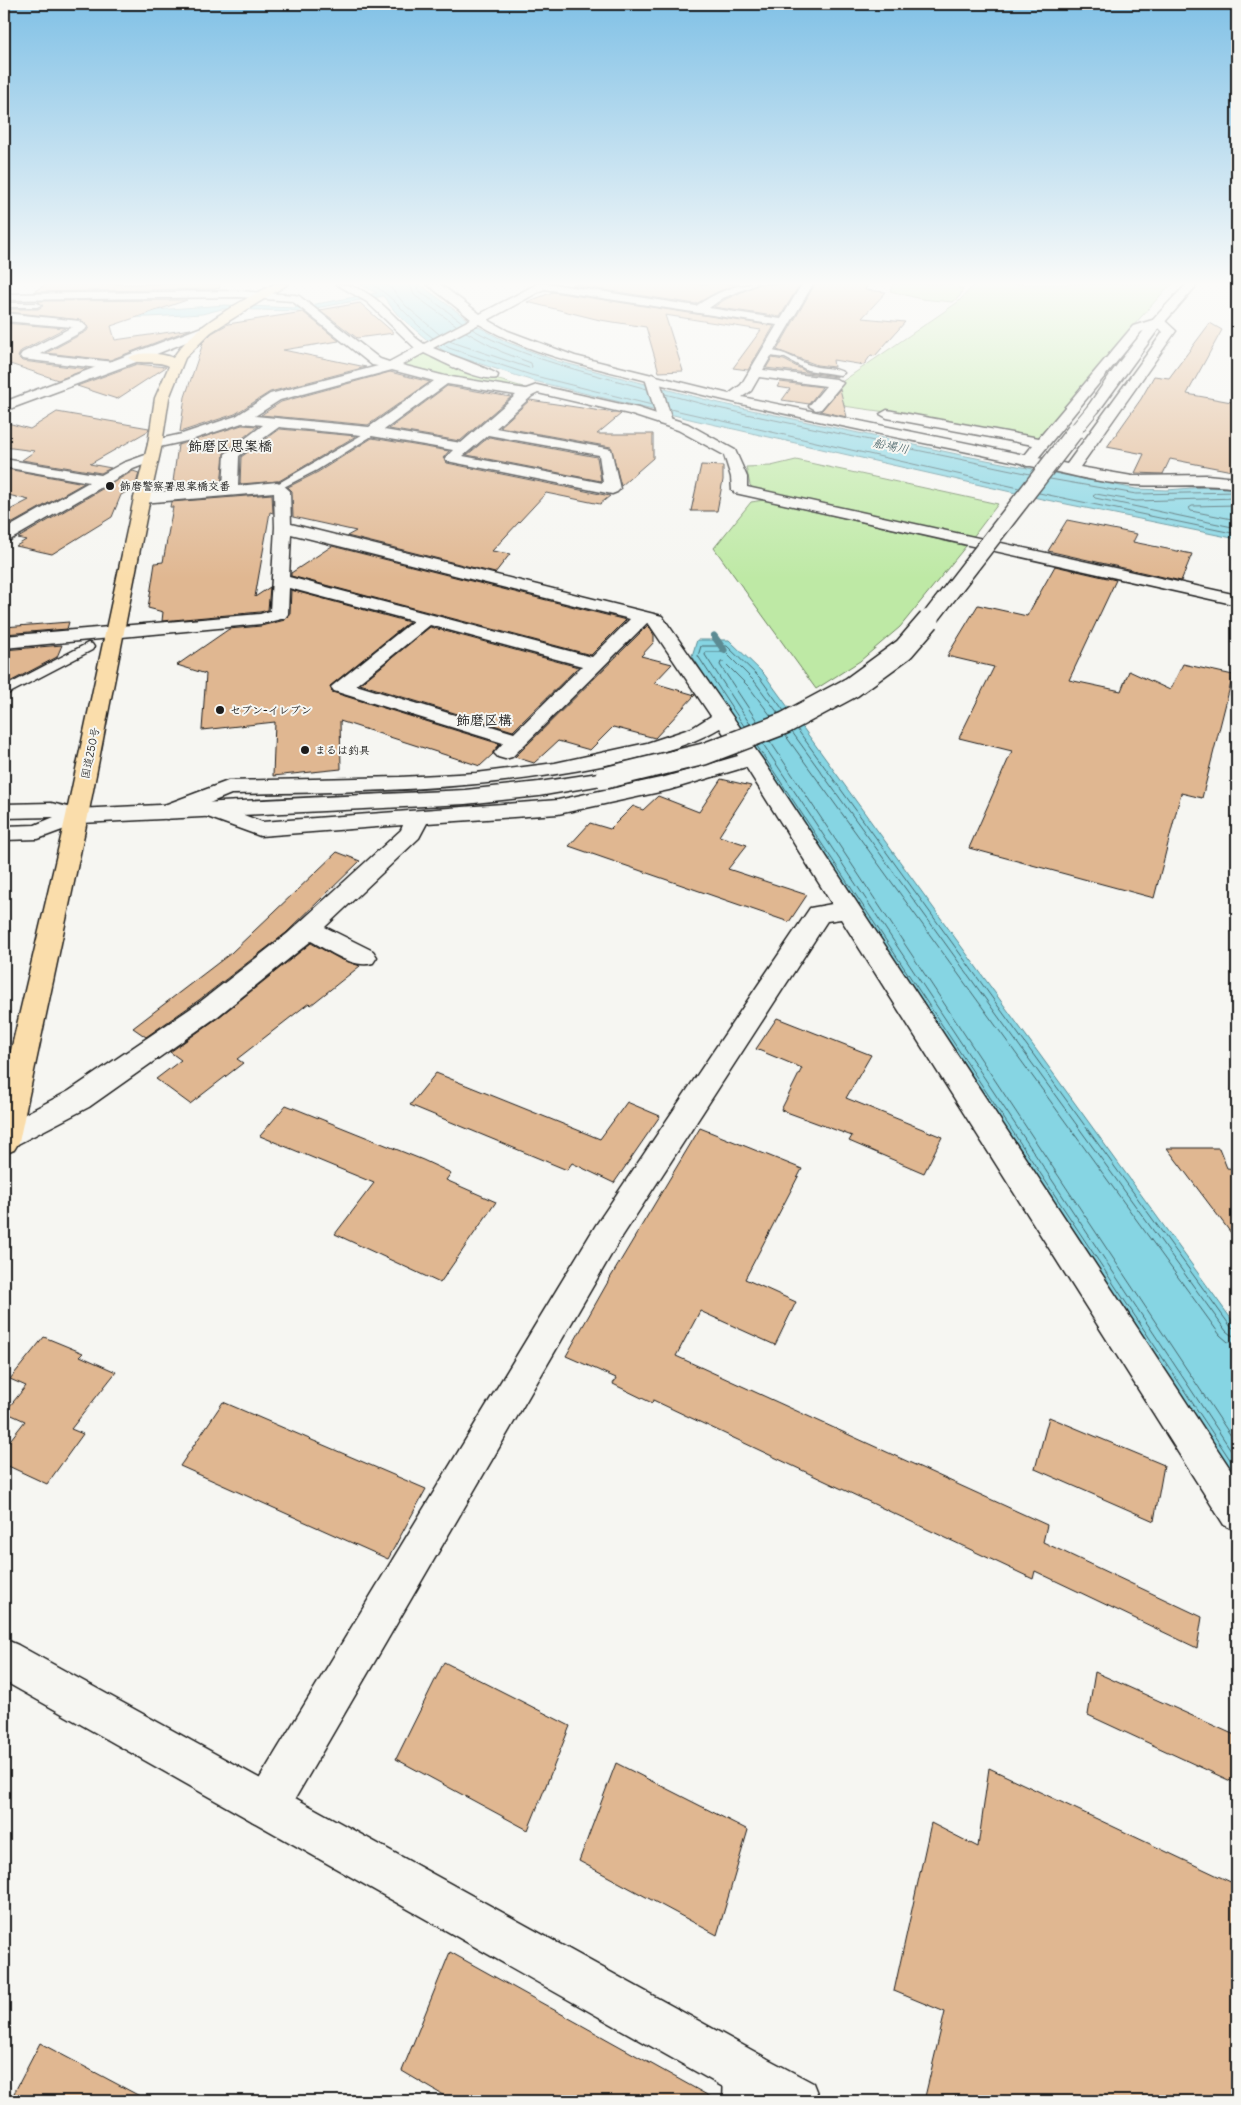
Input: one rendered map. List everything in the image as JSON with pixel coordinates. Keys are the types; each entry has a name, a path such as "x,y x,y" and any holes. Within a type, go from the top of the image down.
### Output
{"highway":[{"name":"国道250号","path":"4,1139 77,816 153,451 162,398 169,382"}],"street":[{"path":"4,407 70,382"},
{"path":"4,537 153,451 186,437 241,419 276,397 338,382"},
{"path":"372,432 441,382"},
{"path":"462,382 532,391 665,420 683,427 730,453 739,477 740,490 1237,600"},
{"path":"508,382 532,391"},
{"path":"653,382 665,420"},
{"path":"668,382 731,399 1027,462 1138,482 1217,478 1237,482"},
{"path":"731,399 746,388 749,382"},
{"path":"816,406 836,383 830,382"},
{"path":"1027,462 1092,382"},
{"path":"4,811 50,810 77,816 465,797 539,789 605,778 704,754 785,723 852,687 904,649 938,610 1113,382"},
{"path":"1070,470 1133,382"},
{"path":"486,430 606,452 612,488 452,458 462,447 486,430 532,391"},
{"path":"754,403 848,409"},
{"path":"874,412 928,420 1043,443"},
{"path":"241,419 372,432 462,447"},
{"path":"230,491 232,454 276,423"},
{"path":"4,463 103,480"},
{"path":"4,642 261,619 279,614 283,527 282,491 277,487 142,498"},
{"path":"283,527 656,620 751,759 1237,1512"},
{"path":"280,580 597,664"},
{"path":"476,779 518,741 644,616"},
{"path":"427,619 341,687 518,741"},
{"path":"167,812 228,788 400,784 476,779 555,769 620,756 699,732 722,718"},
{"path":"210,810 260,830 558,807 669,783 751,759"},
{"path":"4,833 38,832 77,816"},
{"path":"4,1139 79,1099 209,1009 308,929 411,833 418,818"},
{"path":"267,1806 607,1234 819,914 848,910"},
{"path":"308,929 364,957"},
{"path":"4,1659 267,1806 749,2088 795,2101"}],"lane":[{"path":"277,487 314,468 372,432"},
{"path":"4,692 88,647"}],"green space":[{"path":"477,382 507,382 523,387 519,389"},
{"path":"1087,382 1040,440 886,412 822,403 840,383"},
{"path":"796,460 998,504 973,537 754,490 750,485 746,467 771,466"},
{"path":"764,500 966,546 900,627 860,661 816,689 714,548 751,502"}],"water":[{"name":"船場川","path":"539,382 639,382 719,403 966,456 1136,489 1167,490 1229,485 1237,487 1237,539 1042,499 694,420"},
{"path":"697,640 729,640 764,674 1237,1327 1237,1479 692,656"}],"building":[{"path":"87,382 143,382 117,399 77,386"},
{"path":"190,382 308,382 270,392 235,414 180,432 185,397"},
{"path":"353,382 430,382 368,425 261,415 281,402"},
{"path":"782,382 822,387 809,404 782,400 790,389 777,387"},
{"path":"1150,382 1193,382 1187,394 1237,403 1237,472 1170,459 1163,474 1135,473 1144,454 1107,447"},
{"path":"447,386 511,397 460,441 389,429"},
{"path":"840,389 847,417 820,411 822,410"},
{"path":"530,400 621,414 597,434 653,434 653,458 621,486 611,447 500,427"},
{"path":"57,412 149,428 148,431 90,464 111,468 101,473 22,460 35,451 4,447 4,422 30,429"},
{"path":"242,425 258,426 224,453 221,485 174,489 176,481 173,482 178,445"},
{"path":"280,429 356,436 279,481 240,484 241,457"},
{"path":"489,437 597,457 601,481 467,455"},
{"path":"372,438 449,451 443,458 447,463 610,496 600,504 546,493 492,551 510,554 495,573 347,536 356,531 293,517 292,491 288,487 318,472"},
{"path":"701,465 723,466 723,480 717,511 691,511"},
{"path":"7,469 84,483 4,528 4,513 29,500 4,494 4,472"},
{"path":"133,471 139,473 135,487 121,495 112,517 52,554 16,546 26,540 18,538"},
{"path":"272,494 273,513 270,512 255,597 270,587 268,610 162,621 163,612 148,608 155,563 163,562 173,507 170,507 171,502"},
{"path":"1067,520 1137,534 1133,542 1192,554 1181,581 1048,551"},
{"path":"332,546 626,620 591,655 291,576 291,573"},
{"path":"1055,566 1116,580 1069,680 1121,691 1129,671 1170,690 1183,664 1233,675 1202,798 1181,793 1154,898 969,848 1012,751 959,738 994,667 947,656 978,605 1027,616"},
{"path":"291,590 409,622 330,686 332,692 500,744 493,754 480,766 340,721 341,769 273,776 275,722 202,730 206,674 177,665 229,629 261,626 285,620 290,614"},
{"path":"69,622 67,629 4,634 4,627"},
{"path":"648,625 654,635 654,642 641,656 672,664 654,683 695,695 655,738 613,727 590,750 558,741 534,763 515,757"},
{"path":"430,627 578,667 513,731 360,684"},
{"path":"62,645 57,657 4,685 4,650"},
{"path":"721,779 751,786 719,836 747,845 728,869 807,895 789,922 569,846 590,823 610,829 633,806 643,810 658,796 699,812"},
{"path":"337,852 360,861 286,933 199,1000 146,1037 133,1028 231,953"},
{"path":"311,943 340,959 360,966 311,1005 309,1003 237,1059 243,1063 190,1104 156,1079 181,1060 170,1052 219,1017"},
{"path":"777,1018 871,1055 846,1098 942,1137 924,1173 849,1141 852,1136 781,1110 802,1068 756,1049"},
{"path":"436,1073 600,1139 627,1102 660,1116 614,1183 572,1163 567,1170 410,1105"},
{"path":"286,1105 423,1160 451,1173 446,1180 496,1202 440,1283 335,1234 374,1183 260,1136"},
{"path":"700,1128 802,1169 745,1279 796,1302 775,1345 700,1311 676,1356 1047,1525 1043,1542 1202,1617 1197,1648 1035,1571 1033,1579 653,1400 652,1403 613,1384 616,1378 566,1356"},
{"path":"1167,1148 1219,1148 1227,1168 1237,1169 1237,1241"},
{"path":"44,1337 83,1353 80,1356 116,1372 71,1429 83,1434 47,1484 4,1464 4,1448 25,1421 5,1412 26,1386 10,1379"},
{"path":"223,1402 426,1489 388,1559 180,1466"},
{"path":"1049,1417 1164,1465 1154,1521 1035,1469"},
{"path":"444,1662 570,1726 528,1830 396,1759"},
{"path":"1095,1672 1237,1736 1237,1784 1088,1715"},
{"path":"616,1763 748,1830 717,1935 579,1861"},
{"path":"989,1768 1237,1885 1237,2101 924,2101 945,2012 894,1991 931,1823 978,1847"},
{"path":"450,1952 718,2101 453,2101 402,2071"},
{"path":"40,2043 149,2101 10,2101"}],"waterway":[{"path":"714,636 724,650"}],"place":[{"name":"飾磨警察署思案橋交番","path":"110,486"},
{"name":"セブン-イレブン","path":"220,710"},
{"name":"まるは釣具","path":"305,750"}],"district":[{"name":"飾磨区思案橋","path":"230,446"},
{"name":"飾磨区構","path":"484,720"}]}
